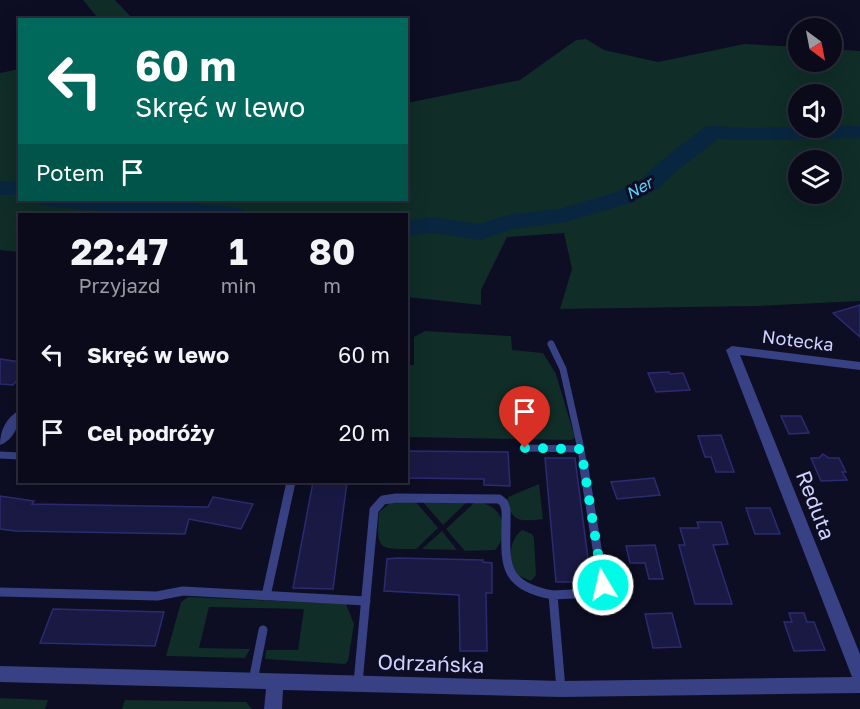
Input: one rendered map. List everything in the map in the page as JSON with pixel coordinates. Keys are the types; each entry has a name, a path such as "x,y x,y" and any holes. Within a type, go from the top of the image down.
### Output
{"street":[{"name":"Notecka","path":"732,350 860,366"},
{"name":"Reduta","path":"732,350 860,675"},
{"path":"0,440 18,418"},
{"name":"Odrzańska","path":"0,674 561,689 860,686"},
{"path":"273,709 274,682"}],"lane":[{"path":"358,683 374,510 383,500 396,498 499,499 504,503 506,510 508,566 512,579 517,584 532,592 553,595 592,593 603,585 581,449 563,369 551,344"},
{"path":"525,448 581,449"},
{"path":"0,455 18,456"},
{"path":"266,596 291,483"},
{"path":"0,592 157,596 183,591 366,601"},
{"path":"553,595 561,689"},
{"path":"253,682 263,630"}],"green space":[{"path":"83,0 115,0 132,18 92,18 97,17"},
{"path":"586,39 604,50 658,62 744,44 788,46 788,72 842,72 842,50 860,51 860,301 758,306 560,309 572,269 564,233 507,237 481,290 481,305 408,297 408,213 18,213 18,252 0,250 0,73 18,69 18,201 408,201 408,103 520,80 576,40"},
{"path":"425,331 511,336 512,350 543,353 556,374 575,438 571,440 408,437 408,365 414,365 414,337"},
{"path":"539,484 543,519 522,520 513,516 508,497"},
{"path":"415,501 438,528 416,549 394,549 382,545 378,534 379,512 390,503"},
{"path":"422,501 467,502 443,525"},
{"path":"475,502 492,507 502,520 503,535 495,550 465,551 446,529"},
{"path":"522,530 532,534 534,538 536,575 531,581 517,575 512,564 512,545"},
{"path":"442,531 457,550 422,549"},
{"path":"188,597 346,604 354,624 348,661 345,664 265,659 266,650 298,650 304,609 209,607 199,648 250,649 245,658 166,656 181,602"},
{"path":"0,698 48,700 45,709 0,709"},
{"path":"125,700 246,702 252,709 122,709"}],"building":[{"path":"860,305 860,337 833,313"},
{"path":"0,359 18,362 18,379 13,385 0,384"},
{"path":"669,372 670,374 683,373 690,390 656,392 648,373"},
{"path":"781,416 801,416 809,433 789,434"},
{"path":"721,435 734,472 716,472 711,457 705,457 698,436"},
{"path":"408,451 508,452 510,486 484,485 484,479 408,478"},
{"path":"823,454 829,458 839,458 846,472 842,472 847,480 821,481 811,458 819,458"},
{"path":"545,458 575,458 591,582 556,582"},
{"path":"654,478 660,495 617,499 611,482"},
{"path":"313,483 347,483 333,589 293,588"},
{"path":"0,496 34,501 32,504 208,507 213,497 253,504 241,529 189,519 185,534 15,531 0,529"},
{"path":"746,508 770,508 780,534 755,534"},
{"path":"697,522 721,522 728,544 713,545 732,604 695,604 679,545 685,545 680,528 699,528"},
{"path":"655,545 663,579 649,579 645,563 630,563 626,546"},
{"path":"387,559 483,560 483,562 492,563 492,593 486,593 487,651 460,651 459,595 384,591"},
{"path":"53,609 164,612 155,646 40,643"},
{"path":"672,613 681,647 653,648 645,614"},
{"path":"789,613 804,613 807,622 814,622 825,650 794,651 784,622 792,622"}],"waterway":[{"name":"Ner","path":"408,229 432,225 481,232 508,222 566,215 625,197 651,183 666,168 713,132 750,134 860,132"},
{"name":"Ner","path":"0,188 18,188"},
{"name":"Ner","path":"64,201 220,213"}],"route":[{"path":"525,448 581,449 603,585"}]}
